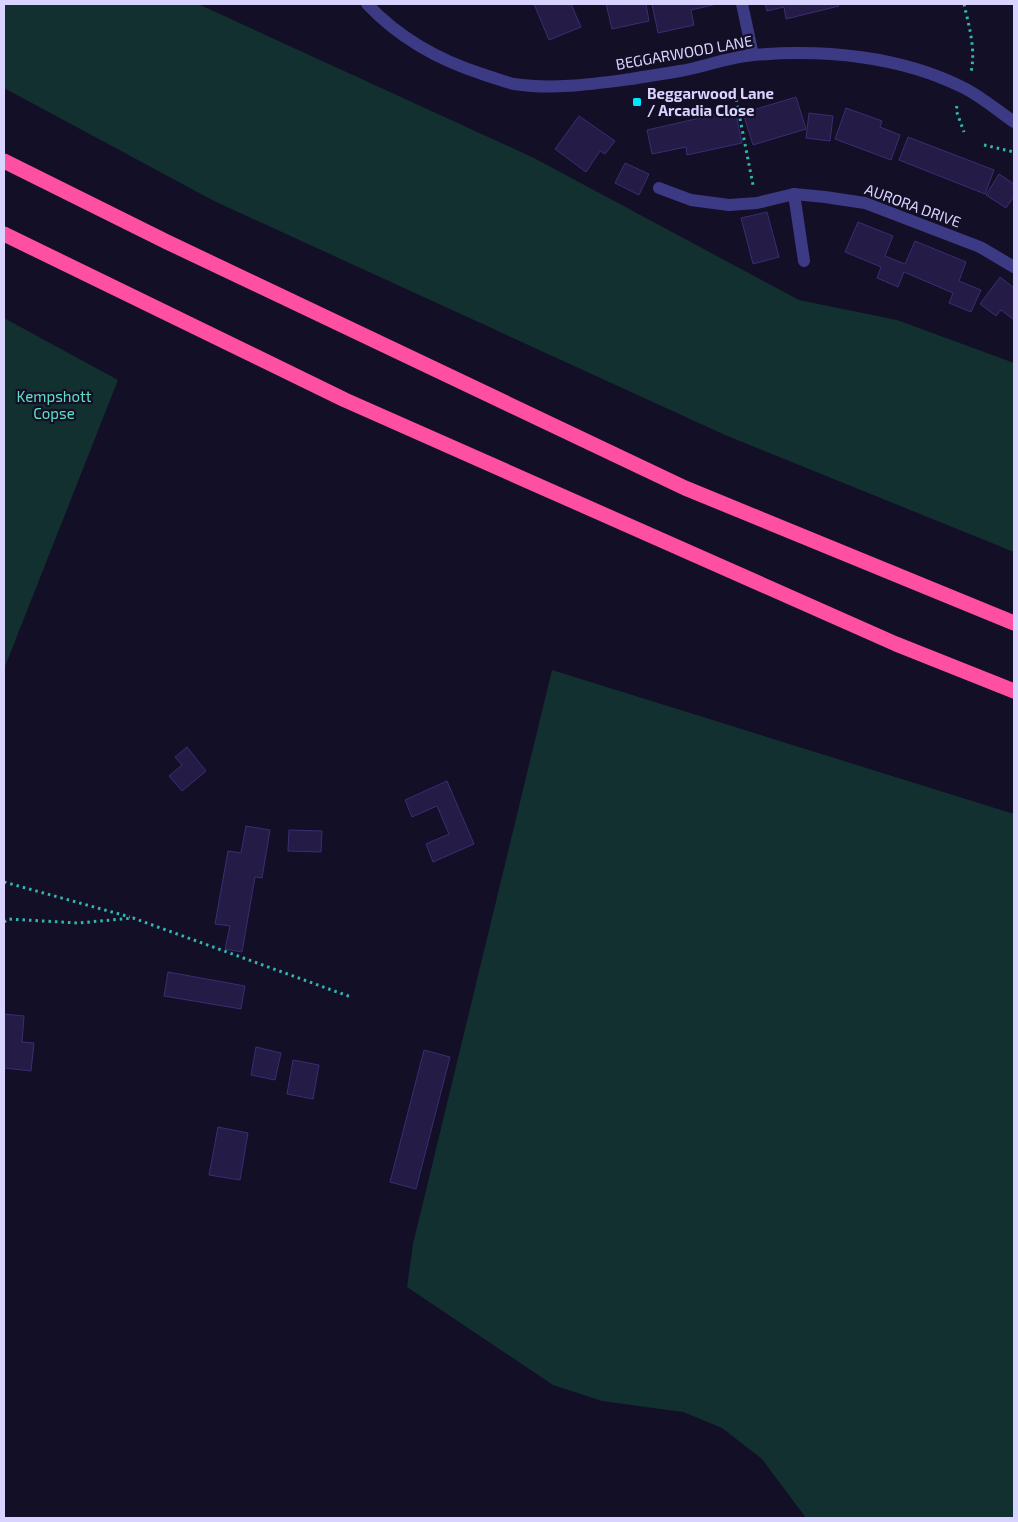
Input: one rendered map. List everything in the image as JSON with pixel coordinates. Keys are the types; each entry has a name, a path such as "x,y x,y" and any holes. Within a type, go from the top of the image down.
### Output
{"highway":[{"path":"4,161 167,242 685,488 1014,623"},
{"path":"4,234 345,400 896,644 1014,691"}],"street":[{"name":"BEGGARWOOD LANE","path":"366,4 398,32 420,47 470,70 513,84 564,86 597,84 680,71 753,55 815,53 855,56 912,68 964,88 1014,122"},
{"path":"742,4 753,55"},
{"name":"AURORA DRIVE","path":"659,188 691,200 729,205 757,204 794,194 865,203 980,248 1014,267"},
{"path":"794,194 804,261"}],"path":[{"path":"964,4 970,29 974,60 971,72"},
{"path":"735,92 757,204"},
{"path":"956,110 964,132"},
{"path":"984,145 1014,152"},
{"path":"4,882 133,918 351,997"},
{"path":"4,922 8,919 78,923 133,918"}],"green space":[{"path":"4,4 198,4 534,158 799,300 897,320 1014,363 1014,552 725,435 214,201 4,88"},
{"name":"Kempshott Copse","path":"4,318 118,380 4,669"},
{"path":"552,670 1014,814 1014,1518 806,1518 762,1459 722,1428 683,1412 602,1401 553,1385 407,1287 413,1244"}],"building":[{"path":"534,4 571,4 581,27 549,40"},
{"path":"606,4 646,4 649,21 612,29"},
{"path":"652,4 717,4 691,10 694,25 658,33"},
{"path":"765,4 838,4 839,6 786,19 784,7 767,11"},
{"path":"796,97 806,129 753,145 743,113"},
{"path":"846,108 882,121 880,127 900,135 891,160 835,139"},
{"path":"735,110 742,143 687,155 686,147 652,154 647,130"},
{"path":"809,113 833,116 830,141 806,138"},
{"path":"579,116 615,141 605,154 600,151 586,172 555,149"},
{"path":"908,137 994,170 985,194 899,160"},
{"path":"625,163 649,174 639,195 615,183"},
{"path":"999,174 1014,184 1014,196 1006,208 986,195"},
{"path":"767,212 779,257 753,264 741,218"},
{"path":"858,222 893,236 885,256 905,264 915,241 966,262 959,281 981,290 971,312 949,303 953,293 904,272 898,287 877,278 881,267 845,252"},
{"path":"1000,277 1014,288 1014,320 1001,310 996,316 980,304"},
{"path":"187,747 206,771 182,791 169,776 182,765 175,757"},
{"path":"447,781 474,844 433,862 426,844 449,834 437,806 412,817 405,800"},
{"path":"246,826 270,830 262,878 255,877 242,952 225,949 230,926 215,924 228,851 241,853"},
{"path":"289,830 322,831 321,852 288,851"},
{"path":"168,972 245,986 241,1009 164,996"},
{"path":"4,1014 24,1016 22,1042 34,1043 31,1071 4,1068"},
{"path":"256,1047 281,1053 275,1080 251,1075"},
{"path":"424,1050 450,1057 416,1189 390,1182"},
{"path":"293,1060 319,1065 313,1099 287,1094"},
{"path":"218,1127 248,1133 240,1180 209,1175"}],"place":[{"name":"Beggarwood Lane / Arcadia Close","path":"637,102"}]}
